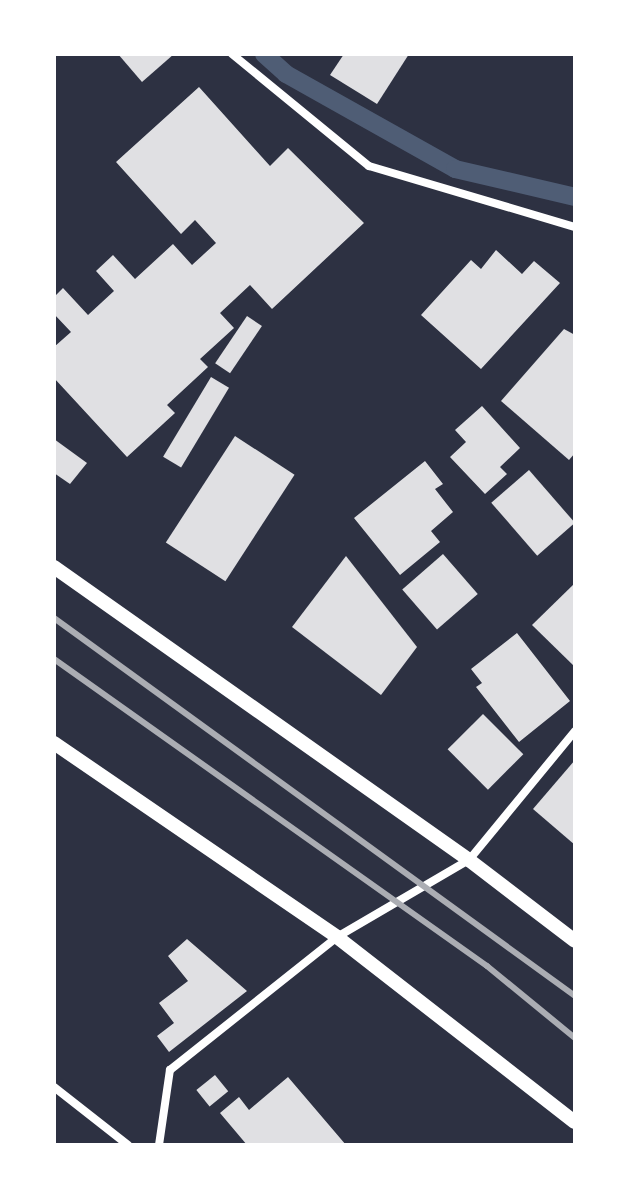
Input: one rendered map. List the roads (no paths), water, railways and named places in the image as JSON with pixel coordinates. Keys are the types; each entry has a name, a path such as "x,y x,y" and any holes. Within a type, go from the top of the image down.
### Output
{"street":[{"path":"232,54 369,166 575,227"},
{"path":"54,567 469,860 575,941"},
{"path":"159,1145 170,1070 337,937 469,860 575,731"},
{"path":"54,743 337,937 575,1122"},
{"path":"54,1087 128,1145"}],"waterway":[{"path":"264,54 286,74 455,169 575,197"}],"railway":[{"path":"54,618 575,996"},
{"path":"54,659 487,966 575,1038"}]}
